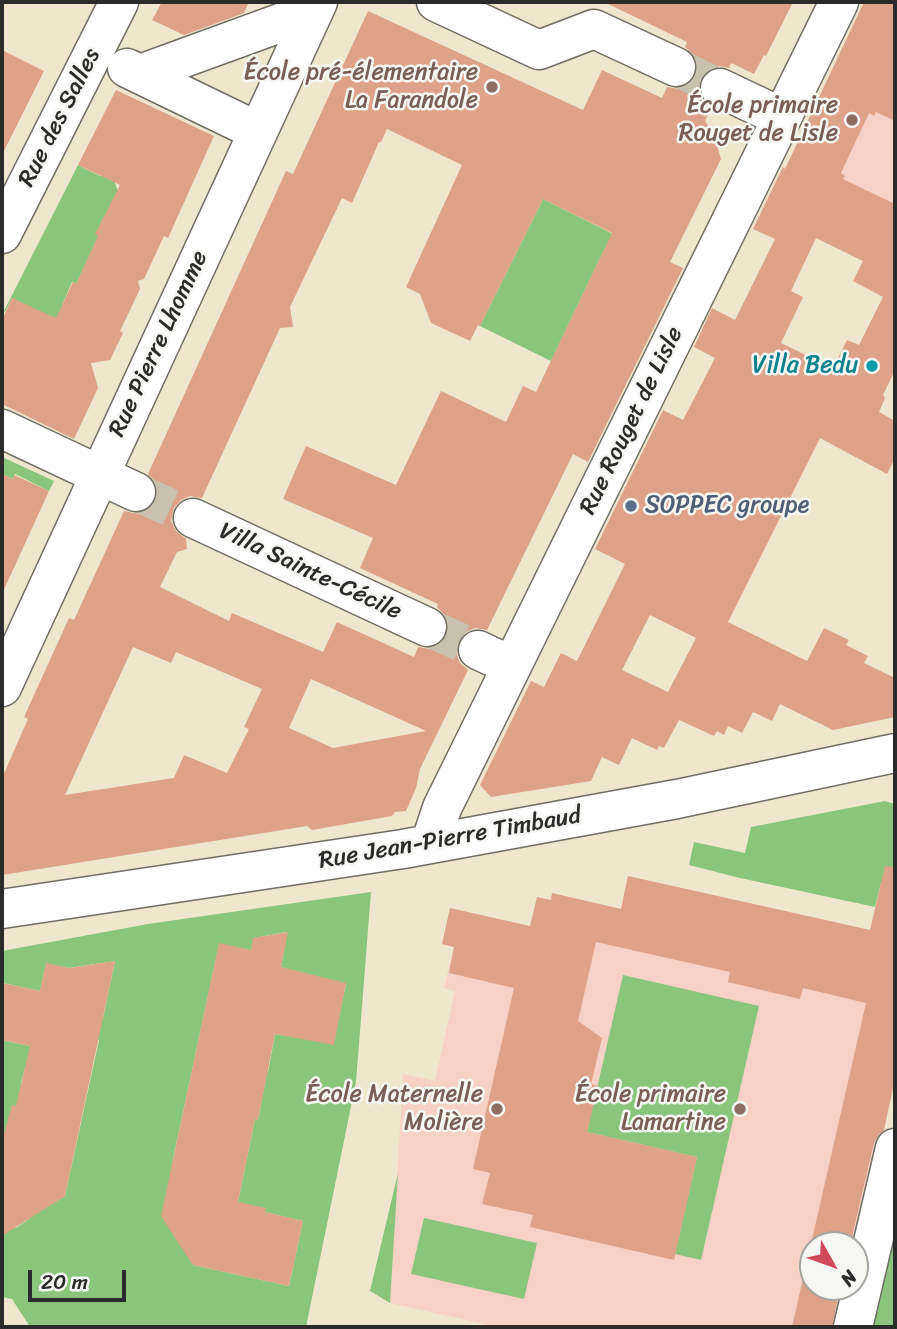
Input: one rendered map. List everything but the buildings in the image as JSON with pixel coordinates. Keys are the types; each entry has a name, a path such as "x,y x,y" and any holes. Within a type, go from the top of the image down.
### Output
{"street":[{"name":"Rue des Salles","path":"2,234 119,2"},
{"path":"436,2 539,50 594,29 676,67"},
{"name":"Rue Rouget de Lisle","path":"430,844 495,658 839,2"},
{"path":"140,74 315,6"},
{"name":"Rue Pierre Lhomme","path":"2,687 315,6"},
{"path":"93,52 257,131"},
{"path":"720,88 781,117"},
{"path":"2,429 92,489 136,492"},
{"name":"Villa Sainte-Cécile","path":"193,518 427,627"},
{"name":"Rue Jean-Pierre Timbaud","path":"2,909 430,844 677,799 895,753"},
{"path":"853,1327 895,1148"}],"shaded area":[{"name":"École primaire Rouget de Lisle","path":"864,2 895,2 895,276 761,211 783,167 786,168"},
{"path":"628,876 645,880 638,912 647,914 654,882 835,922 865,954 881,883 895,886 895,1079 860,1231 799,1231 799,1301 844,1301 838,1327 497,1327 390,1303 403,1074 435,1081 455,991 444,988 454,947 442,944 450,908 544,930 552,893 621,909"}],"green space":[{"path":"78,165 100,176 107,174 113,178 119,194 76,284 72,282 58,323 12,298 5,312 4,311"},
{"path":"543,199 615,235 607,253 603,252 551,361 480,326"},
{"path":"2,457 54,481 49,491 15,474 13,479 2,474"},
{"path":"885,801 895,804 895,886 881,883 875,907 689,865 694,842 745,853 751,827"},
{"path":"371,892 356,1082 306,1327 30,1327 12,1299 2,1297 2,1225 16,1228 29,1219 25,1212 47,1198 52,1204 65,1196 99,1040 95,1038 103,1018 115,961 69,968 46,964 40,991 3,983 2,985 2,951 148,924","holes":["287,932 281,967 346,984 333,1044 275,1034 238,1202 303,1221 289,1286 193,1265 173,1159 219,944 251,950 254,938"]},
{"path":"623,975 759,1006 701,1260 675,1254 697,1157 587,1132"},
{"path":"2,1040 39,1048 25,1068 21,1083 26,1085 21,1107 12,1106 3,1154"},
{"path":"398,1173 390,1303 370,1291"},
{"path":"895,1192 895,1327 864,1327"},
{"path":"424,1218 537,1243 524,1299 411,1274"}],"tunnel":[{"path":"676,67 720,88"},
{"path":"136,492 193,518"},
{"path":"427,627 478,650"}],"place":[{"name":"École pré-élementaire La Farandole","path":"492,87"},
{"name":"École primaire Rouget de Lisle","path":"852,120"},
{"name":"Villa Bedu","path":"872,366"},
{"name":"SOPPEC groupe","path":"631,506"},
{"name":"École Maternelle Molière","path":"497,1109"},
{"name":"École primaire Lamartine","path":"740,1109"}]}
